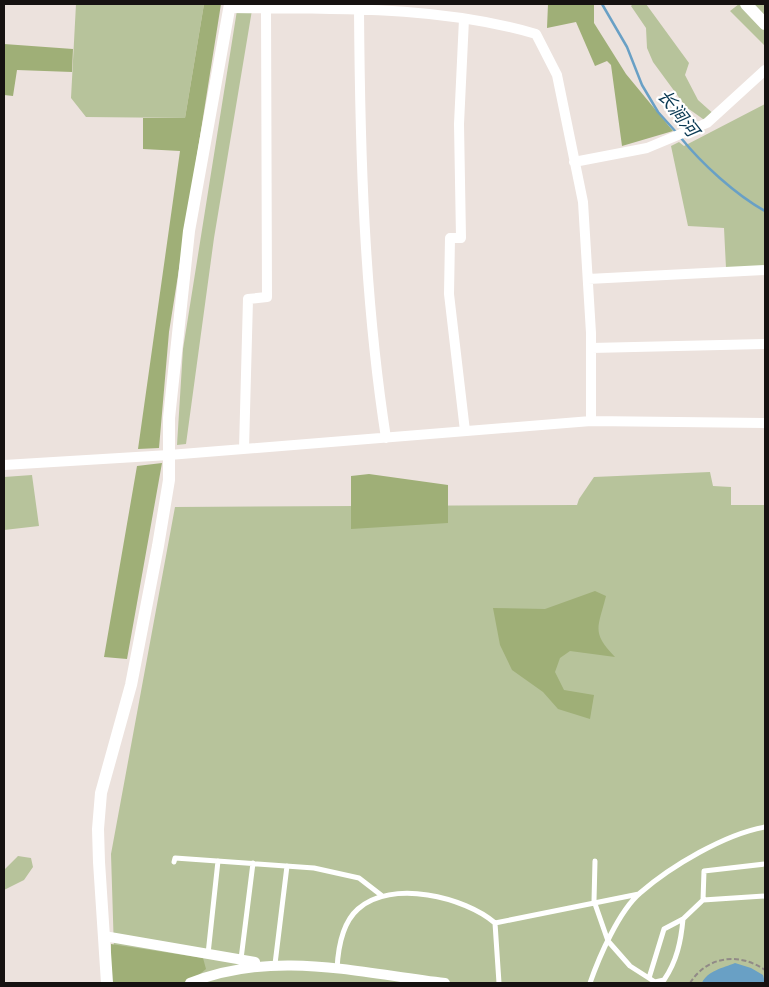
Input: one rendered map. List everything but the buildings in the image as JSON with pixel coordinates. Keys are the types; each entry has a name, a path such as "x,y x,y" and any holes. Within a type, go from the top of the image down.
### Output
{"street":[{"path":"746,4 765,24"},
{"path":"107,983 98,862 100,792 130,685 158,546 169,480 169,418 189,231 229,6 385,10 496,22 536,34 557,75 583,202 591,348 591,421"},
{"path":"244,449 248,299 267,296 266,8"},
{"path":"359,10 368,249 377,379 386,438"},
{"path":"464,19 459,124 461,238 450,238 449,294 465,431"},
{"path":"574,162 647,148 707,123 765,70"},
{"path":"588,279 765,270"},
{"path":"591,348 765,344"},
{"path":"4,464 169,455 591,421 765,423"},
{"path":"104,936 270,964 337,969 445,983"},
{"path":"190,983 216,973 270,964"}],"lane":[{"path":"590,983 608,941 639,894 692,856 745,831 765,827"},
{"path":"174,862 175,858 314,868 359,878 382,895"},
{"path":"208,954 218,861"},
{"path":"595,861 594,901 608,941 630,966 655,982 664,980 672,969 681,942 683,918"},
{"path":"241,960 253,863"},
{"path":"703,900 704,871 765,864"},
{"path":"270,964 287,866"},
{"path":"337,969 343,930 358,909 382,895 416,893 453,901 485,914 495,923 499,983"},
{"path":"495,923 594,901 639,894"},
{"path":"649,978 664,929 683,918 703,900 765,896"}],"path":[{"path":"690,983 698,970 718,960 742,959 765,970"}],"green space":[{"path":"76,4 204,4 185,118 86,117 71,98"},
{"path":"204,4 221,4 169,332 159,448 138,449 180,151 143,149 143,118 185,118"},
{"path":"238,4 253,4 214,238 186,444 177,445 183,349"},
{"path":"548,4 594,4 594,23 626,74 673,131 622,146 611,65 607,61 595,66 576,22 547,28"},
{"path":"633,4 646,4 689,63 685,75 698,100 717,117 703,119 686,107 653,62 647,48 646,28 631,6"},
{"path":"739,4 765,4 765,46 730,11"},
{"path":"4,44 73,49 72,72 17,70 13,96 4,95"},
{"path":"765,104 765,267 726,268 724,228 688,226 671,146 679,142 684,146"},
{"path":"162,463 127,659 104,657 137,466"},
{"path":"710,472 713,486 731,487 731,505 765,505 765,983 115,983 111,854 175,507 577,505 594,477"},
{"path":"369,474 448,485 448,523 351,529 351,476"},
{"path":"32,475 39,526 4,530 4,477"},
{"path":"595,591 606,596 598,629 602,641 615,657 570,651 560,658 555,672 564,690 594,695 590,719 558,709 543,692 512,670 500,645 493,608 545,609"},
{"path":"18,856 31,858 33,867 24,880 4,890 4,870"},
{"path":"111,944 203,958 206,969 185,983 110,983"}],"water":[{"path":"735,963 751,968 763,975 765,983 702,983 711,973"}],"waterway":[{"name":"长涧河","path":"602,4 627,47 642,85 658,112 676,132"},
{"name":"长涧河","path":"681,138 720,178 765,211"}]}
